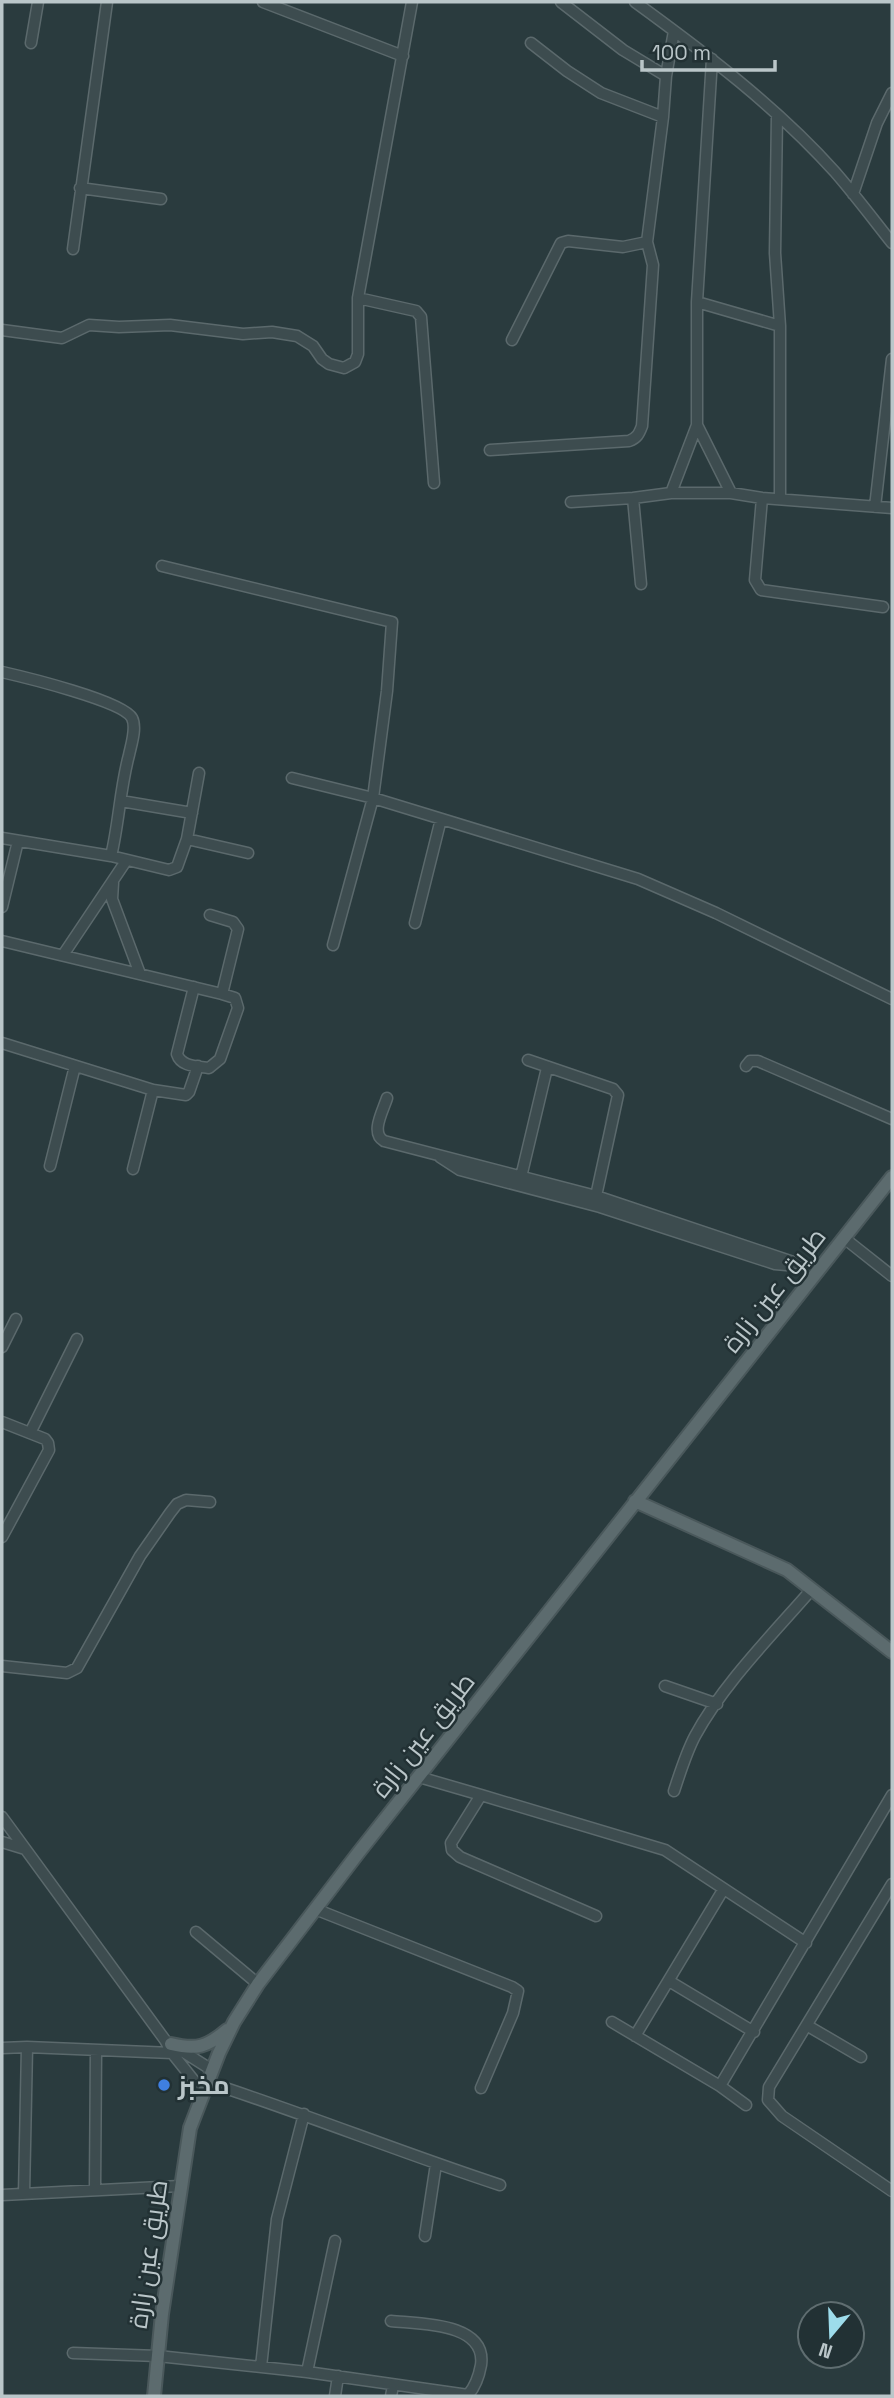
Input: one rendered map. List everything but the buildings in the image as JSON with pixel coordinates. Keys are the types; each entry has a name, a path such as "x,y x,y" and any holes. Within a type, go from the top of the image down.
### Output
{"main road":[{"name":"طريق عين زارة","path":"154,2396 180,2186 190,2128 207,2081 234,2022 258,1984 315,1909 892,1177"},
{"path":"635,1501 787,1570 892,1652"},
{"path":"169,2046 193,2048 207,2045 234,2022"}],"street":[{"path":"31,43 38,2"},
{"path":"73,249 107,2"},
{"path":"263,2 402,55"},
{"path":"2,330 62,338 89,325 170,325 243,334 272,332 297,336 313,346 329,364 345,368 355,362 358,354 358,298 412,2"},
{"path":"561,2 623,50 666,76"},
{"path":"635,2 712,59 777,116 834,170 892,243"},
{"path":"490,450 629,441 639,433 642,426 653,265 647,242 666,76 674,31"},
{"path":"531,43 566,71 601,93 663,117"},
{"path":"671,493 697,425 697,302 712,59"},
{"path":"853,194 877,123 892,93"},
{"path":"777,116 775,253 780,326 780,499"},
{"path":"80,188 161,199"},
{"path":"512,340 561,243 568,241 623,247 647,242"},
{"path":"358,298 416,311 421,317 433,483"},
{"path":"697,302 780,326"},
{"path":"875,507 892,359"},
{"path":"697,425 732,493"},
{"path":"881,456 892,455"},
{"path":"570,502 671,493 732,493 762,498 892,508"},
{"path":"633,498 641,584"},
{"path":"762,498 755,580 761,590 883,607"},
{"path":"162,566 392,622 387,691 373,798 333,945"},
{"path":"2,672 62,687 118,707 132,716 134,724 111,856"},
{"path":"2,838 111,856 169,870 177,867 187,838 200,773"},
{"path":"292,778 373,798 565,856 660,888 892,999"},
{"path":"121,801 192,813"},
{"path":"415,923 441,819"},
{"path":"187,838 248,853"},
{"path":"2,907 18,841"},
{"path":"63,955 126,861"},
{"path":"113,882 112,899 140,974"},
{"path":"209,915 233,922 238,929 222,994"},
{"path":"2,941 194,987 235,998 238,1008 220,1059 209,1068 184,1063 179,1060 177,1054 194,987"},
{"path":"2,1043 153,1090 186,1095 198,1066"},
{"path":"528,1060 612,1089 618,1094 596,1196"},
{"path":"746,1066 750,1061 758,1060 892,1119"},
{"path":"50,1166 75,1066"},
{"path":"521,1177 547,1068"},
{"path":"133,1169 153,1090"},
{"path":"387,1098 377,1131 379,1138 596,1196 817,1270"},
{"path":"439,1156 460,1170 600,1207 775,1264 795,1262"},
{"path":"844,1238 892,1276"},
{"path":"2,1348 16,1319"},
{"path":"30,1433 77,1339"},
{"path":"2,1422 45,1439 49,1450 2,1536"},
{"path":"2,1665 67,1673 77,1668 140,1556 177,1504 186,1500 210,1502"},
{"path":"674,1791 694,1739 717,1704 812,1588"},
{"path":"665,1686 717,1704"},
{"path":"419,1777 665,1850 806,1943"},
{"path":"481,1795 451,1843 452,1850 474,1863 596,1916"},
{"path":"720,2087 892,1795"},
{"path":"2,1817 169,2046 207,2081 500,2185"},
{"path":"2,1842 26,1849"},
{"path":"892,1884 769,2087 768,2101 782,2116 892,2191"},
{"path":"635,2036 723,1890"},
{"path":"315,1909 512,1987 518,1992 513,2013 481,2088"},
{"path":"196,1932 258,1984"},
{"path":"669,1981 754,2032"},
{"path":"612,2022 746,2105"},
{"path":"808,2026 861,2057"},
{"path":"2,2048 96,2050 169,2046 207,2081"},
{"path":"24,2194 27,2047"},
{"path":"95,2189 96,2050"},
{"path":"261,2367 277,2219 304,2114"},
{"path":"425,2236 436,2164"},
{"path":"2,2195 180,2186"},
{"path":"307,2372 335,2241"},
{"path":"73,2353 158,2356 338,2376 392,2391 468,2395 474,2388 482,2361 476,2345 464,2333 452,2328 391,2321"},
{"path":"335,2396 338,2376"}],"place":[{"name":"مخبز","path":"164,2085"}]}
